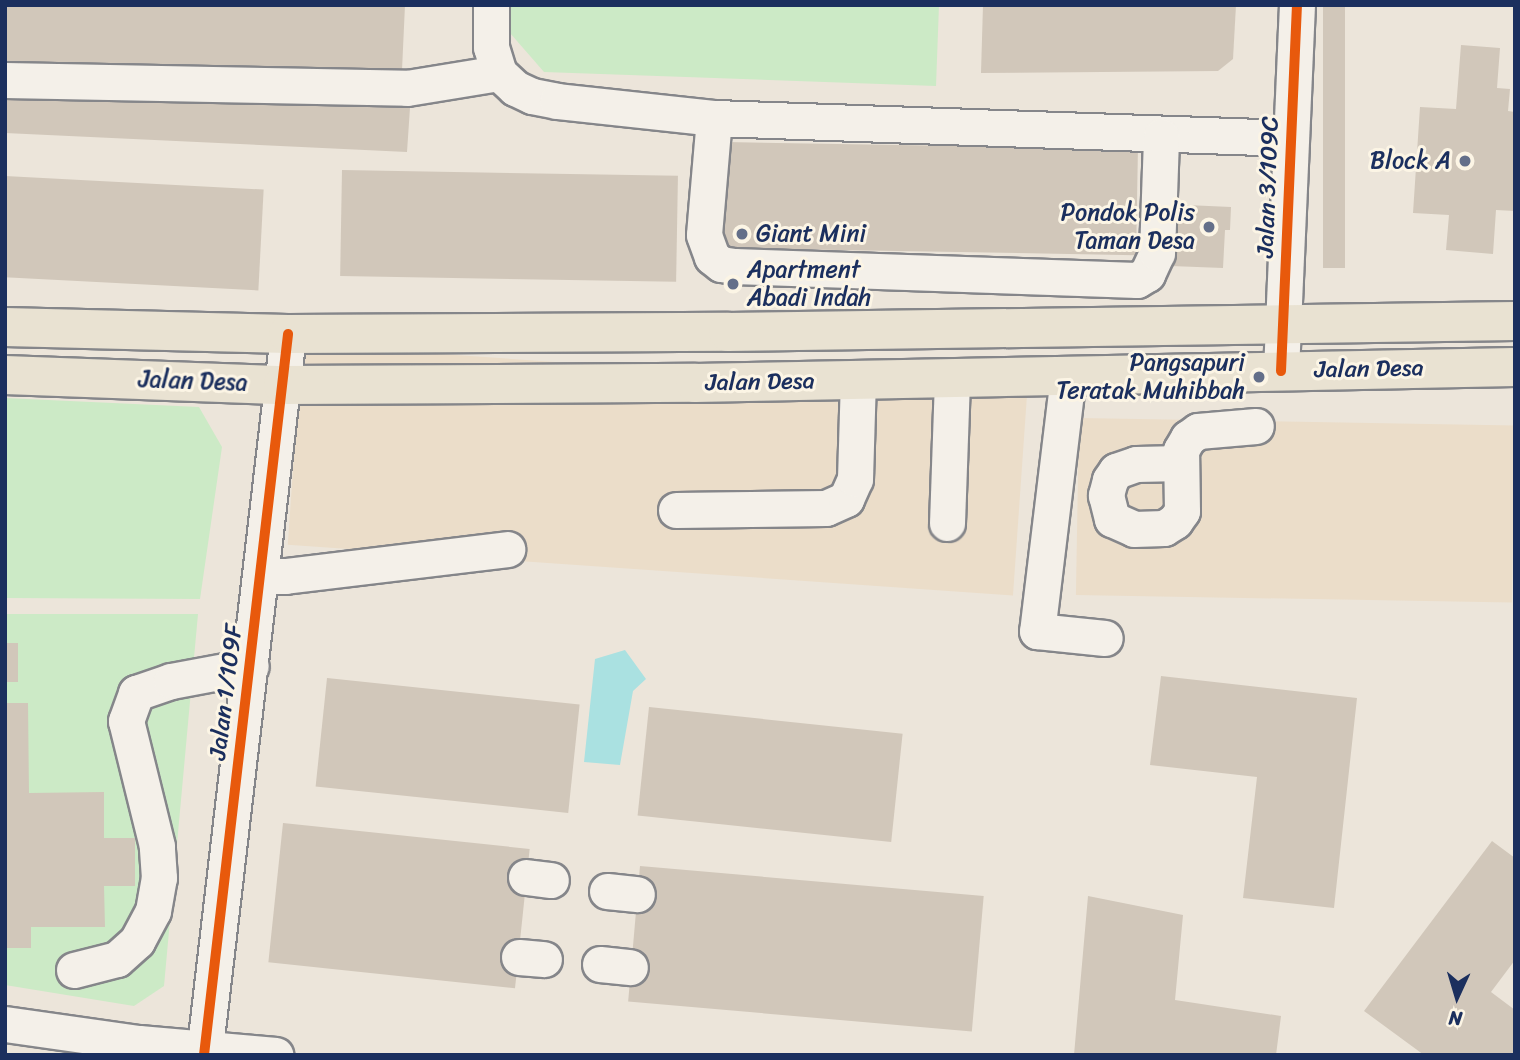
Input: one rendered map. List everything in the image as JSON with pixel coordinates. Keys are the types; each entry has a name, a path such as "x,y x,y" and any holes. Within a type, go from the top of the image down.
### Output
{"main road":[{"name":"Jalan Desa","path":"5,327 288,334 1283,326 1515,321"},
{"name":"Jalan Desa","path":"5,375 282,385 858,380 1515,367"}],"street":[{"path":"491,5 491,47 499,73 515,89 532,96 714,118 1161,136 1291,138"},
{"name":"Jalan 3/109C","path":"1281,371 1297,5"},
{"path":"5,80 407,88 499,73"},
{"path":"714,118 704,235 706,247 721,264 748,267 1137,280 1147,274 1157,253 1161,136"},
{"name":"Jalan 1/109F","path":"204,1052 288,334"},
{"path":"1068,376 1037,631 1105,638"},
{"path":"947,523 952,378"},
{"path":"676,510 826,508 846,499 855,479 858,380"},
{"path":"1181,463 1181,450 1188,439 1198,431 1256,426"},
{"path":"261,576 285,576 507,549"},
{"path":"74,970 117,959 137,941 153,911 159,878 157,846 126,721 136,694 171,681 251,666"},
{"path":"5,1024 204,1052 275,1055"}],"shaded area":[{"path":"302,344 1027,395 1013,596 288,545"},
{"path":"1079,418 1515,426 1512,603 1076,595"}],"green space":[{"path":"511,5 939,5 936,86 544,72 510,33"},
{"path":"5,398 199,407 222,447 200,599 5,598"},
{"path":"5,614 198,614 164,986 134,1006 5,985"}],"water":[{"path":"625,650 646,679 633,691 620,765 584,762 595,659"}],"building":[{"path":"5,5 405,5 401,92 411,93 407,152 5,133"},
{"path":"983,5 1236,5 1233,59 1218,71 981,73"},
{"path":"1323,5 1345,5 1345,268 1323,268"},
{"name":"Block A","path":"1461,45 1500,48 1497,88 1510,89 1508,111 1515,112 1515,211 1496,210 1493,254 1446,250 1449,215 1413,213 1420,107 1456,109"},
{"path":"726,142 1138,149 1136,255 724,248"},
{"path":"342,170 678,176 676,282 340,276"},
{"path":"5,176 264,190 258,290 5,277"},
{"path":"1164,204 1231,207 1230,230 1225,230 1223,268 1171,266 1172,228"},
{"path":"5,643 18,643 18,682 5,682"},
{"path":"1161,676 1357,698 1334,908 1243,898 1257,777 1150,765"},
{"path":"327,678 580,705 568,813 316,786"},
{"path":"5,703 28,703 29,793 104,792 104,838 135,838 135,886 104,886 105,927 31,927 31,948 5,948"},
{"path":"649,707 903,734 891,842 638,815"},
{"path":"283,823 530,849 515,988 268,962"},
{"path":"1492,841 1515,858 1515,960 1491,992 1515,1010 1515,1055 1424,1055 1364,1011"},
{"path":"640,866 984,896 972,1032 628,1001"},
{"path":"1088,896 1183,915 1175,1000 1281,1016 1276,1055 1074,1055"}],"cycle path":[{"path":"1281,371 1297,5"},
{"path":"204,1055 288,334"}],"place":[{"name":"Block A","path":"1465,161"},
{"name":"Pondok Polis Taman Desa","path":"1209,227"},
{"name":"Giant Mini","path":"742,234"},
{"name":"Apartment Abadi Indah","path":"733,284"},
{"name":"Pangsapuri Teratak Muhibbah","path":"1259,377"}]}
